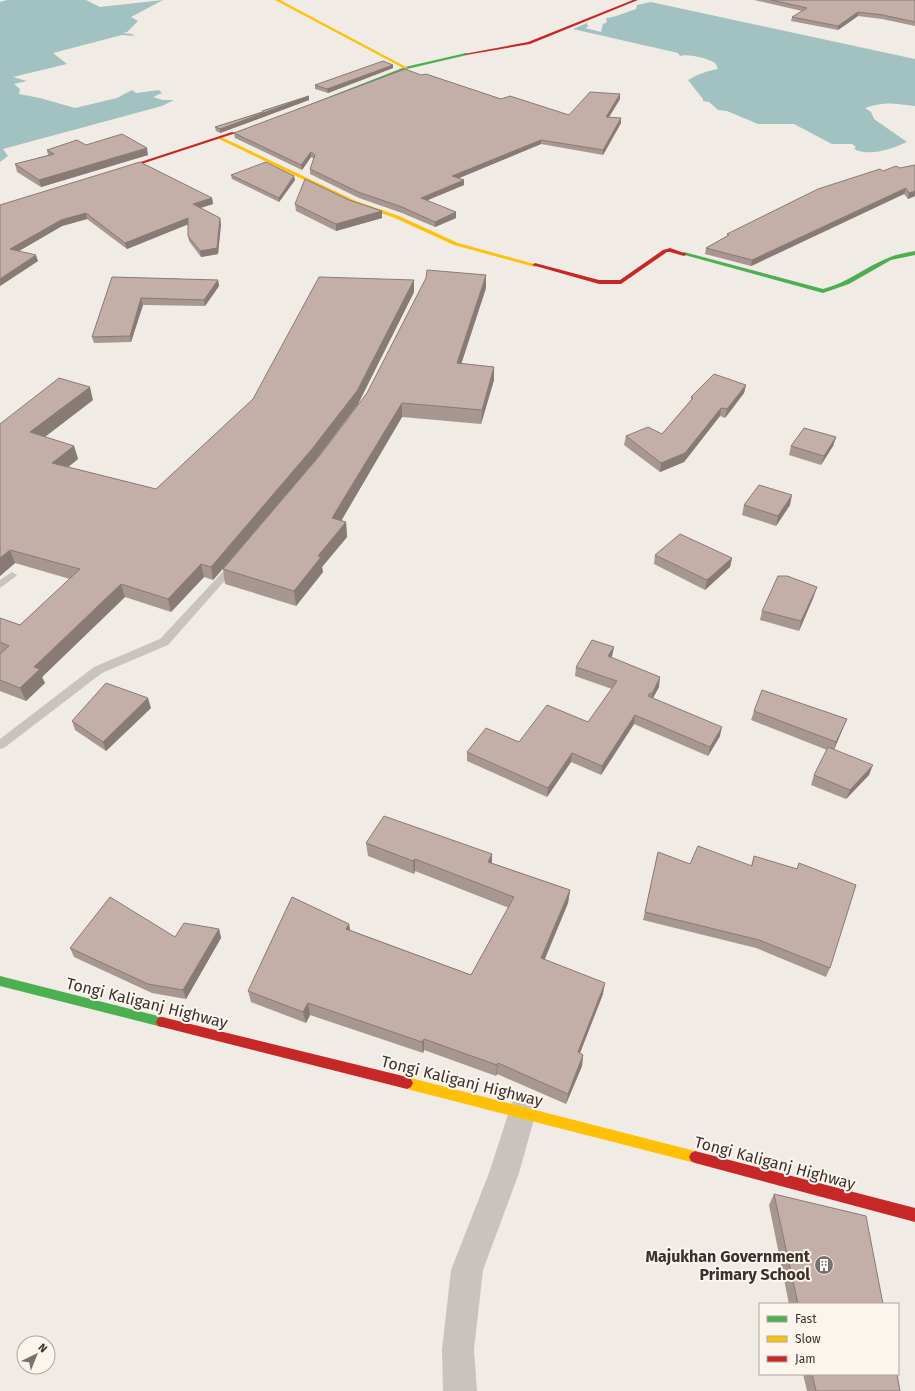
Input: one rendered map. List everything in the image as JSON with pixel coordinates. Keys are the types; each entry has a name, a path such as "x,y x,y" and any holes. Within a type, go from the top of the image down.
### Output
{"street":[{"path":"277,0 406,68"},
{"path":"294,111 406,68 453,56 529,43 636,0"},
{"path":"101,175 243,130"},
{"path":"221,138 354,202 397,217 456,244 599,282 621,282 665,251 670,250 816,289 832,291 869,268 894,256 904,252 915,253"},
{"name":"Tongi Kaliganj Highway","path":"0,981 522,1112 915,1215"},
{"path":"460,1391 458,1349 468,1270 504,1172 522,1112"}],"lane":[{"path":"0,745 98,670 164,642 241,556"},
{"path":"0,584 12,575"}],"water":[{"path":"7,0 86,0 100,7 163,0 131,17 138,21 127,32 123,33 132,34 134,36 122,35 53,53 67,64 13,77 27,81 14,84 20,89 19,94 40,98 75,108 117,98 132,90 136,93 159,90 162,93 153,97 163,100 174,100 162,106 3,149 8,156 0,162 0,2"},
{"path":"651,2 915,59 915,106 885,104 865,108 871,112 874,119 907,142 880,151 866,152 854,149 856,147 852,144 832,144 794,124 758,124 727,111 718,110 709,102 703,101 688,80 711,70 718,69 714,62 705,58 683,55 680,56 678,53 573,29 587,23 588,27 585,28 601,32 603,24 607,22 606,18 618,16 636,9 637,5"}],"building":[{"path":"771,0 915,0 915,22 883,15 858,12 838,26 792,17 807,8"},
{"path":"383,61 393,65 327,89 315,85"},
{"path":"405,69 421,75 426,74 501,99 510,96 569,115 590,92 620,94 606,117 621,118 603,150 541,140 452,176 464,180 421,198 456,212 435,222 402,207 358,192 310,169 315,155 311,152 301,165 234,133"},
{"path":"309,96 220,129 215,127 263,112 262,111"},
{"path":"122,134 147,148 39,180 15,164 54,154 47,150 77,140 86,145"},
{"path":"140,162 212,198 193,204 220,218 217,248 200,251 188,236 188,218 125,243 86,213 61,220 10,249 36,255 0,279 0,205"},
{"path":"266,162 294,176 279,198 231,175"},
{"path":"915,165 915,191 909,193 906,188 752,260 706,248 729,235 727,234 818,189 880,169 883,171 896,166 900,168"},
{"path":"305,179 349,200 382,211 336,224 295,204"},
{"path":"427,270 486,275 457,363 494,367 482,410 402,403 332,518 346,522 318,556 321,557 294,591 223,569 321,454 367,393 426,278"},
{"path":"112,277 218,280 204,300 141,298 130,336 92,337"},
{"path":"319,277 414,280 357,391 312,449 211,567 201,564 168,599 121,584 34,667 40,669 20,688 0,680 0,654 9,646 0,642 0,618 20,625 80,569 10,550 0,558 0,424 59,378 90,387 30,432 74,446 52,463 156,489 253,399"},
{"path":"714,374 746,385 727,409 721,408 685,453 661,463 626,436 648,427 662,434 693,398 691,397"},
{"path":"804,428 836,437 824,456 791,446"},
{"path":"759,485 792,495 778,516 744,505"},
{"path":"680,534 732,558 707,580 655,555"},
{"path":"778,576 787,576 817,587 801,621 762,611"},
{"path":"592,640 614,647 608,656 660,677 652,694 650,693 648,696 722,727 710,747 635,715 602,766 572,753 548,788 467,752 486,728 519,742 547,705 588,722 617,681 576,667"},
{"path":"106,683 148,698 103,742 72,721"},
{"path":"762,690 847,719 836,742 754,711"},
{"path":"828,747 873,765 850,790 814,775"},
{"path":"384,816 492,854 488,862 570,890 541,958 605,983 578,1052 583,1055 568,1094 498,1063 497,1065 424,1039 422,1042 308,1003 303,1012 248,991 292,897 349,924 346,929 471,975 514,897 415,859 413,861 366,843"},
{"path":"698,846 752,866 754,856 797,869 799,863 856,885 830,968 759,940 645,912 658,852 690,864"},
{"path":"110,897 175,937 184,923 219,929 183,990 148,984 70,948"},
{"name":"Majukhan Government Primary School","path":"774,1194 866,1216 883,1303 798,1303"},
{"path":"812,1375 897,1375 900,1391 816,1391"}],"traffic: fast":[{"path":"300,109 406,68 466,54"},
{"path":"684,254 823,291 836,288 847,283 889,259 915,253"},
{"path":"0,981 162,1022"}],"traffic: slow":[{"path":"277,0 406,68"},
{"path":"221,138 354,202 397,217 456,244 535,265"},
{"path":"407,1083 695,1157"}],"traffic: jam":[{"path":"466,54 529,43 636,0"},
{"path":"112,172 234,133"},
{"path":"535,265 599,282 621,282 665,251 670,250 684,254"},
{"path":"162,1022 407,1083"},
{"path":"695,1157 915,1215"}],"place":[{"name":"Majukhan Government Primary School","path":"824,1265"}]}
